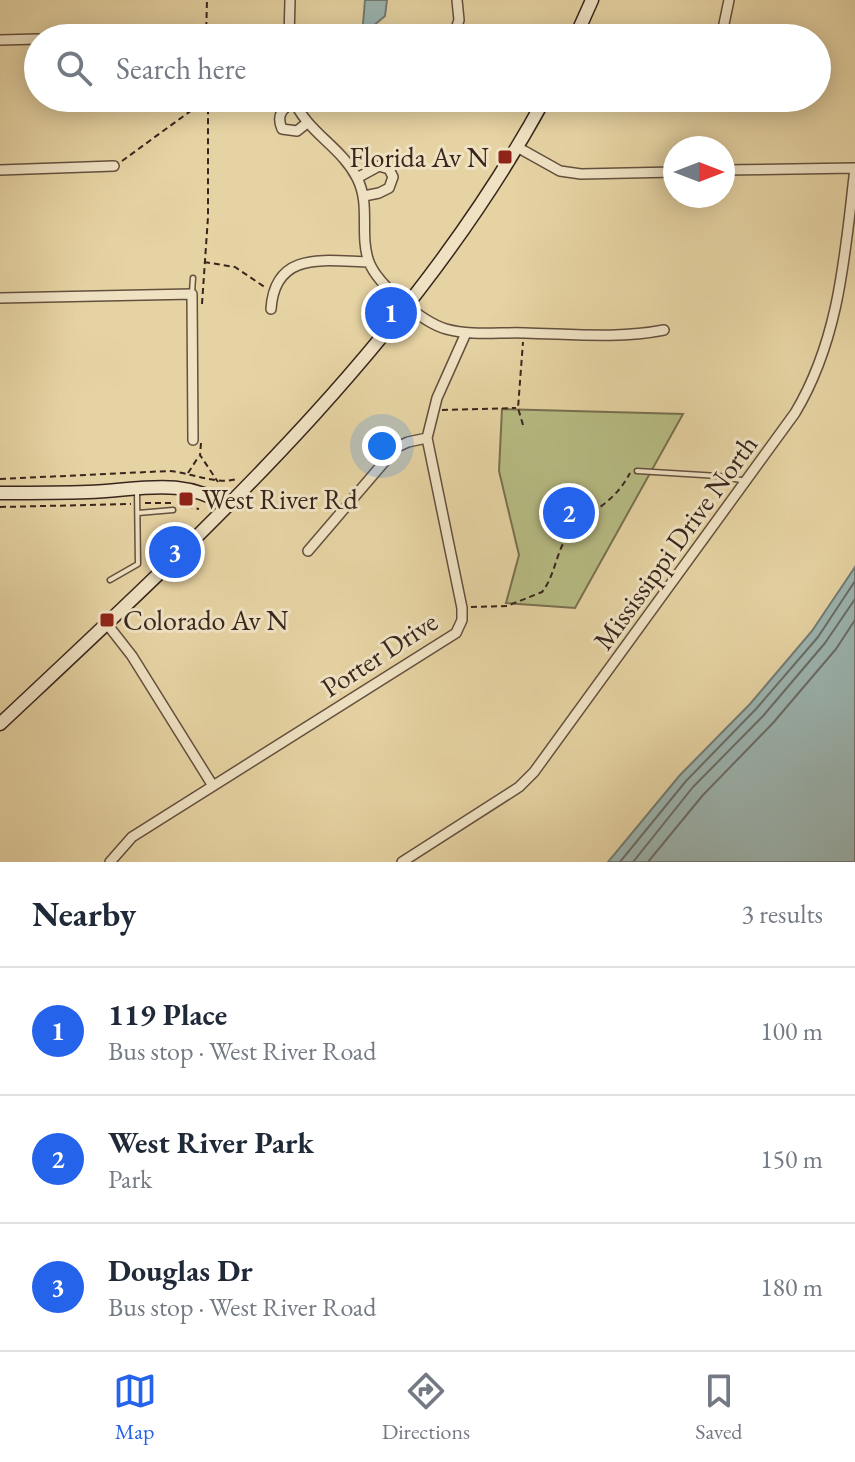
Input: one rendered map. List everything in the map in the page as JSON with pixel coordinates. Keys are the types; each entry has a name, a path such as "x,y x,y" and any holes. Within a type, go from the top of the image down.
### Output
{"main road":[{"path":"581,24 592,0"},
{"path":"0,724 228,506 296,435 407,304 473,215 537,112"},
{"path":"0,493 183,487 210,495 228,506"}],"street":[{"path":"289,24 290,0"},
{"path":"457,0 458,24"},
{"path":"724,24 729,0"},
{"path":"0,40 24,39"},
{"path":"280,112 278,120 282,129 297,131 307,123"},
{"path":"301,112 307,123 339,152 357,178 364,196 369,262 382,281 435,325 466,333 625,335 664,330"},
{"path":"517,147 560,171 581,174 663,172"},
{"path":"0,170 114,166"},
{"path":"357,178 379,166 389,169 393,177 389,188 364,196"},
{"path":"735,170 855,168"},
{"name":"Mississippi Drive North","path":"402,862 527,780 798,408 828,339 842,278 855,168"},
{"path":"271,309 272,291 286,271 307,263 369,262"},
{"path":"0,298 192,294 198,439"},
{"name":"Porter Drive","path":"110,862 123,843 449,638 460,627 462,608 427,438 433,410 466,333"},
{"path":"308,551 389,455 408,442 427,438"},
{"path":"107,624 132,656 213,786"}],"lane":[{"path":"192,294 193,278"},
{"path":"637,471 719,476 746,481"},
{"path":"110,580 138,564 137,488"},
{"path":"138,513 173,510"}],"path":[{"path":"206,24 207,0"},
{"path":"114,166 134,155 191,112"},
{"path":"201,310 208,217 208,112"},
{"path":"203,262 235,267 272,291"},
{"path":"523,425 518,408 524,333"},
{"path":"433,410 518,408"},
{"path":"198,439 200,455 218,482"},
{"path":"188,473 200,455"},
{"path":"0,479 169,471 218,482 238,480"},
{"path":"462,608 507,606 542,592 568,535 609,503 623,488 632,471 637,471"},
{"path":"0,507 170,503 199,509 202,515"}],"green space":[{"path":"502,409 683,414 575,608 506,603 519,555 499,471"}],"water":[{"path":"365,0 387,0 385,16 376,24 363,24"},
{"path":"855,567 855,862 608,862 680,775 750,704 812,631"}],"place":[{"name":"Florida Av N","path":"505,157"},
{"name":"119 Place","path":"391,313"},
{"name":"West River Rd","path":"186,499"},
{"name":"West River Park","path":"569,513"},
{"name":"Douglas Dr","path":"175,552"},
{"name":"Colorado Av N","path":"107,620"}]}
